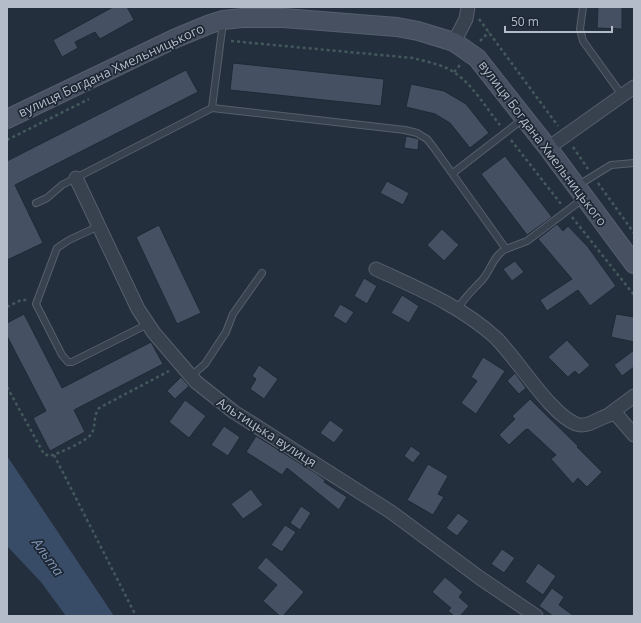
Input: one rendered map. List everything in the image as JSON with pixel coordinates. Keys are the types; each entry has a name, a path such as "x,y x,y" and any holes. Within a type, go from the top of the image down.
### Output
{"main road":[{"name":"вулиця Богдана Хмельницького","path":"7,119 226,14 242,18 284,18 397,27 418,31 454,42 477,58 525,117 629,253"}],"street":[{"path":"454,42 471,10"},
{"path":"548,148 634,87"},
{"name":"Альтицька вулиця","path":"76,178 130,294 148,324 180,366 207,392 229,408 391,512 480,578 536,616"},
{"path":"376,269 458,308 501,344 553,406 574,423 585,425 611,413 634,396"},
{"path":"611,413 620,416 634,435"}],"lane":[{"path":"583,7 580,28 583,41 622,95"},
{"path":"212,108 219,40 226,14"},
{"path":"36,204 76,178 212,108 371,126 417,133 427,139 453,173 506,249"},
{"path":"453,173 525,117"},
{"path":"458,308 468,293 482,279 498,255 506,249 527,241 566,211 593,176 611,165 634,163"},
{"path":"99,226 68,240 57,248 36,304 62,355 68,362 77,360 148,324"},
{"path":"191,376 205,364 226,332 233,314 262,273"}],"path":[{"path":"471,10 489,32 634,232"},
{"path":"480,42 489,32"},
{"path":"219,40 244,41 413,58 442,66 454,72 472,91 634,295"},
{"path":"454,72 463,62"},
{"path":"7,140 91,98"},
{"path":"7,307 21,300 36,304"},
{"path":"7,387 46,456 54,455 89,437 94,428 96,412 104,405 180,366"},
{"path":"54,455 136,616"}],"water":[{"name":"Альта","path":"7,456 114,616 66,616 41,582 7,546"}],"building":[{"path":"113,7 127,7 134,20 100,39 95,32 75,42 78,48 62,57 53,40"},
{"path":"598,7 622,7 622,29 597,28"},
{"path":"233,63 384,79 381,106 230,90"},
{"path":"186,70 198,92 15,185 43,243 7,260 7,161"},
{"path":"411,84 444,91 466,104 489,133 470,148 450,123 435,114 406,107"},
{"path":"406,136 419,139 418,150 404,148"},
{"path":"505,156 552,217 527,235 481,174"},
{"path":"387,181 409,193 403,205 380,193"},
{"path":"557,224 563,231 568,226 588,247 616,286 590,306 578,290 547,311 540,300 572,279 538,239"},
{"path":"159,225 201,313 177,324 136,237"},
{"path":"442,229 459,245 444,261 427,245"},
{"path":"515,261 524,272 512,281 503,269"},
{"path":"364,278 377,286 367,304 354,296"},
{"path":"402,295 419,306 409,323 391,313"},
{"path":"340,304 354,312 346,324 333,316"},
{"path":"24,314 62,388 151,342 163,364 74,410 85,432 50,451 33,418 46,411 7,336 7,323"},
{"path":"616,314 634,317 634,342 611,337"},
{"path":"567,340 590,365 579,375 575,371 568,377 548,357"},
{"path":"634,350 634,367 622,376 614,365"},
{"path":"483,357 505,371 476,414 461,403 477,381 471,377"},
{"path":"259,365 278,379 264,399 250,389 256,379 252,376"},
{"path":"515,373 526,388 519,394 507,381"},
{"path":"181,377 189,386 175,399 167,391"},
{"path":"530,399 602,472 587,487 578,478 573,484 551,459 556,455 528,429 509,445 499,435 515,419 512,416"},
{"path":"185,400 206,416 189,438 169,422"},
{"path":"330,420 344,430 334,443 320,433"},
{"path":"224,426 240,437 228,456 211,445"},
{"path":"256,436 317,474 325,480 324,482 347,497 339,510 287,468 282,475 246,452"},
{"path":"411,446 421,453 413,463 404,456"},
{"path":"428,464 448,476 438,494 444,497 433,515 407,500"},
{"path":"251,489 263,505 243,519 231,504"},
{"path":"301,506 311,513 300,530 290,523"},
{"path":"458,513 469,521 457,536 446,528"},
{"path":"285,525 296,532 282,552 271,545"},
{"path":"502,549 515,558 504,573 491,564"},
{"path":"266,557 304,592 283,616 280,616 263,601 277,585 257,568"},
{"path":"538,563 556,576 543,595 525,582"},
{"path":"445,577 463,592 459,597 469,606 460,616 454,616 448,611 451,608 432,592"},
{"path":"552,588 564,597 559,605 574,616 553,616 539,606"}]}
